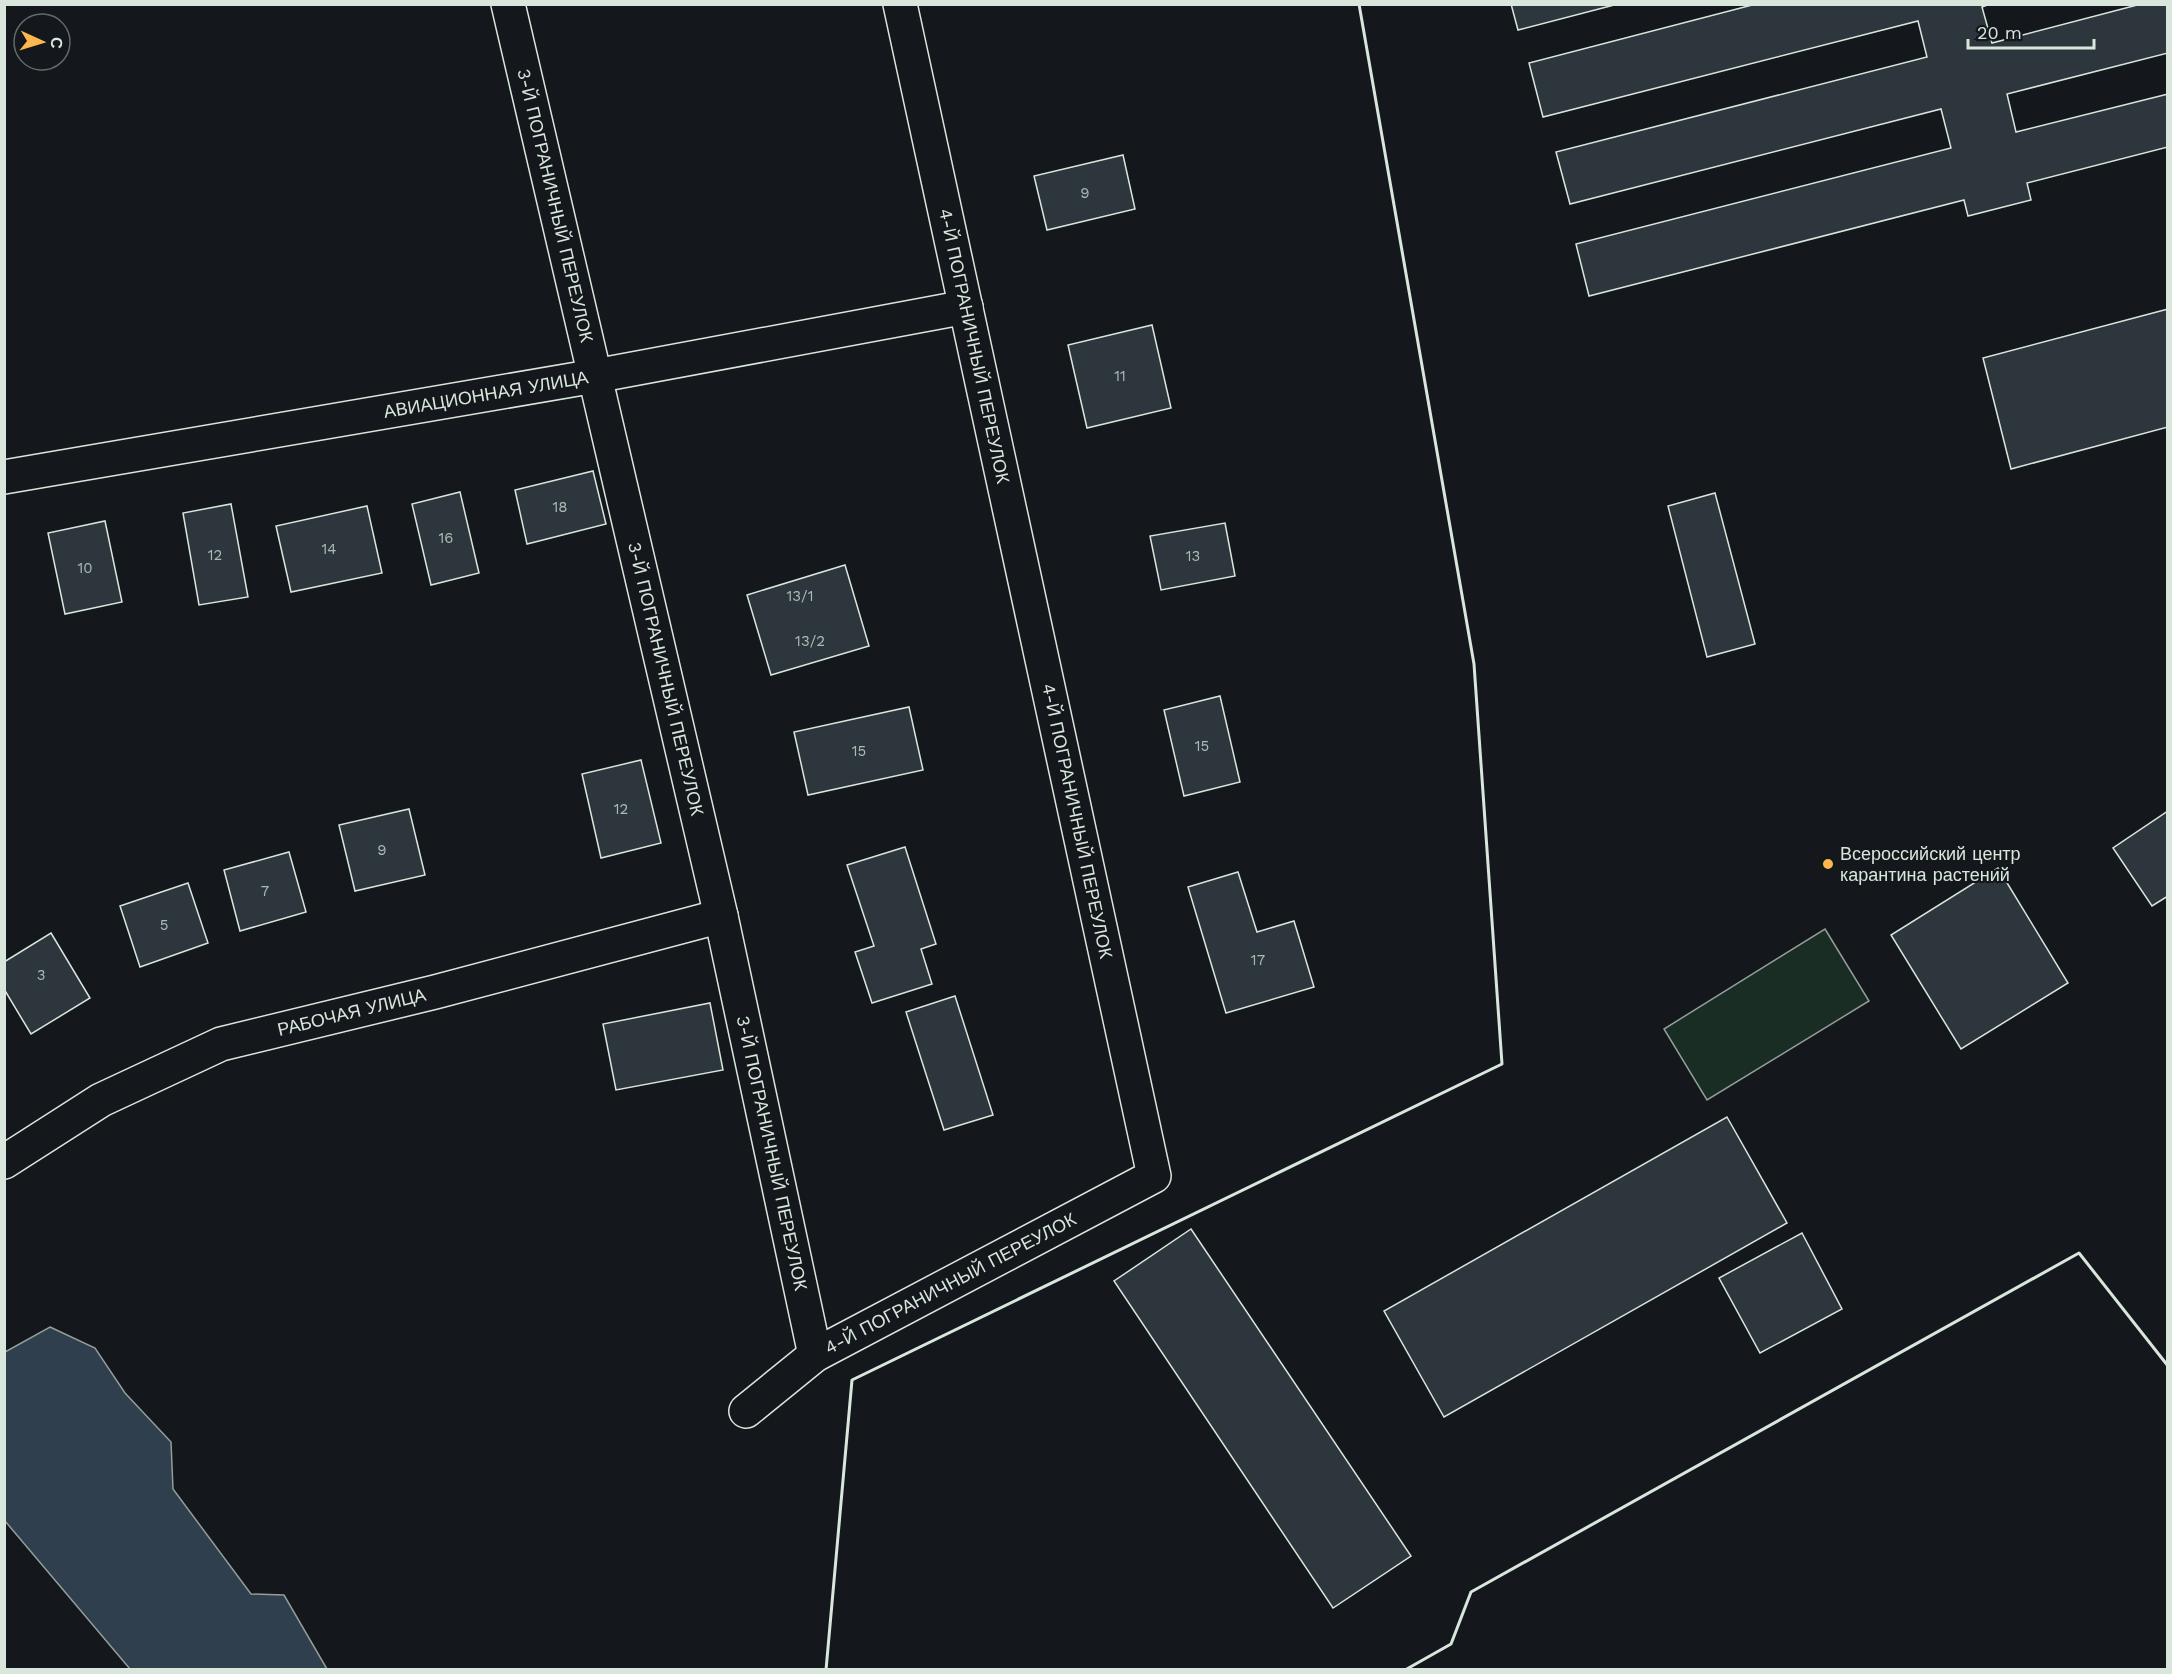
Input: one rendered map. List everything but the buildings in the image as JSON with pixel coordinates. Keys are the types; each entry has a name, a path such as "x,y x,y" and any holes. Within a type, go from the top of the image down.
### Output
{"street":[{"name":"3-Й ПОГРАНИЧНЫЙ ПЕРЕУЛОК","path":"508,4 721,916 815,1355"},
{"name":"4-Й ПОГРАНИЧНЫЙ ПЕРЕУЛОК","path":"746,1411 815,1355 1154,1176 900,4"},
{"name":"АВИАЦИОННАЯ УЛИЦА","path":"4,477 595,376 966,307"},
{"name":"РАБОЧАЯ УЛИЦА","path":"4,1162 101,1100 221,1044 435,992 721,916"}],"green space":[{"path":"1825,929 1869,1001 1707,1100 1664,1029"}],"water":[{"path":"50,1327 95,1348 125,1393 171,1442 173,1489 251,1594 284,1595 327,1669 130,1669 5,1521 5,1352"}],"wall":[{"path":"826,1670 852,1380 1502,1064 1474,664 1359,4"},
{"path":"1405,1670 1451,1644 1471,1592 2079,1253 2168,1366"}],"place":[{"name":"Всероссийский центр карантина растений","path":"1828,864"}]}
